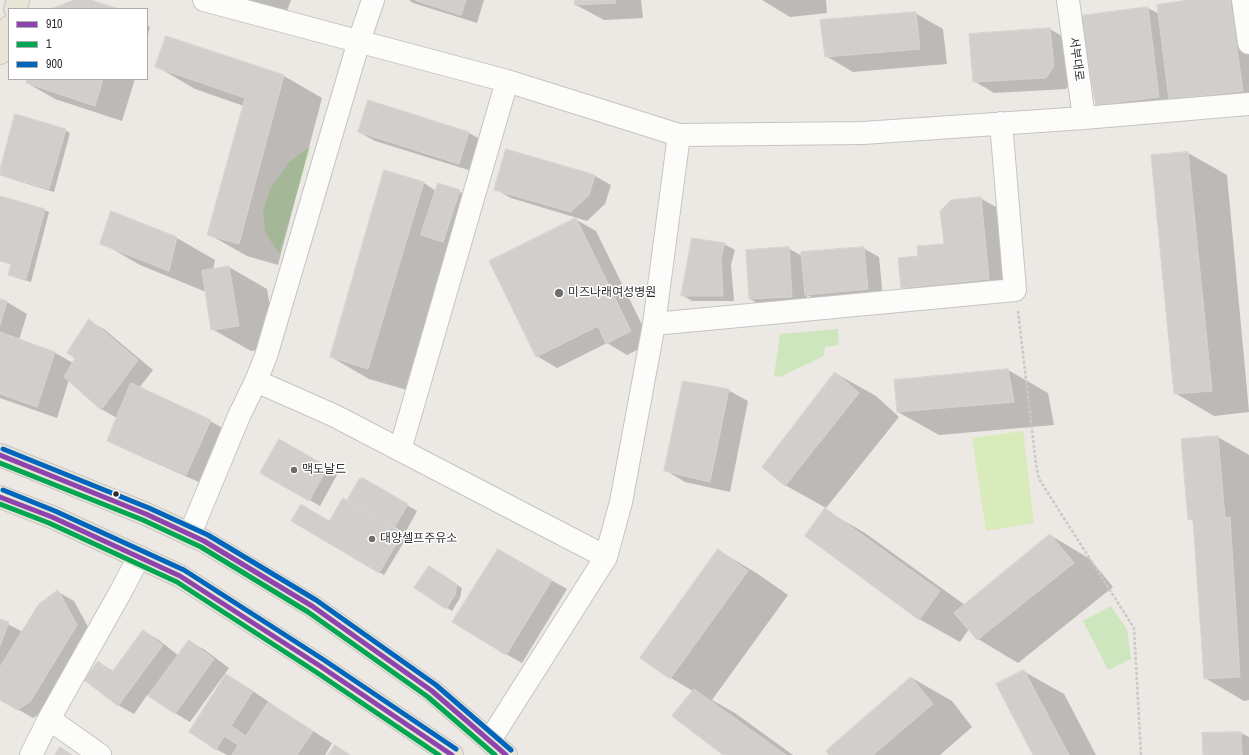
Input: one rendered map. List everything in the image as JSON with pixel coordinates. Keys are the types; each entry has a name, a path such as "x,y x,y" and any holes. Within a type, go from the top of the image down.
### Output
{"main road":[{"path":"0,53 8,29"},
{"path":"0,455 146,514 190,534 312,606 432,691 506,755"},
{"path":"0,497 52,518 180,576 320,666 452,755"}],"street":[{"path":"204,0 507,81 679,135 863,132 1084,118 1249,104"},
{"path":"190,534 239,416 266,356 359,41 373,0"},
{"name":"서부대로","path":"1068,0 1084,118"},
{"path":"1243,0 1249,43"},
{"path":"400,450 507,81"},
{"path":"654,324 1015,290 1001,123"},
{"path":"490,740 606,557 622,502 654,324 679,135"},
{"path":"256,381 333,415 606,557"},
{"path":"31,755 49,719 139,557"},
{"path":"49,719 100,755"}],"path":[{"path":"1015,290 1039,479 1134,628 1141,755"}],"green space":[{"path":"311,146 279,254 265,232 263,211 270,189 289,162"},
{"path":"838,329 839,345 825,347 824,356 780,377 774,376 780,334"},
{"path":"1023,431 1034,523 986,531 972,438"},
{"path":"1111,606 1127,629 1131,659 1108,670 1083,621"}],"building":[{"path":"74,0 91,0 116,8 54,8"},
{"path":"415,0 466,0 461,15"},
{"path":"575,0 615,0 616,3 575,5"},
{"path":"1188,0 1230,0 1243,91 1169,99 1157,5"},
{"path":"1148,7 1159,97 1096,105 1079,16"},
{"path":"916,12 920,49 825,57 820,20"},
{"path":"1050,28 1054,66 1046,78 973,82 969,34"},
{"path":"166,36 284,75 239,244 207,235 245,98 155,67"},
{"path":"27,80 103,80 95,106 26,83"},
{"path":"368,100 469,132 459,164 358,132"},
{"path":"15,114 66,129 49,189 0,175"},
{"path":"506,149 595,175 589,195 571,212 494,190"},
{"path":"1188,152 1212,391 1174,394 1151,155"},
{"path":"384,170 424,182 368,369 330,357"},
{"path":"438,183 460,190 443,242 421,235"},
{"path":"0,196 45,209 26,279 8,275 11,264 0,261"},
{"path":"981,197 989,279 901,288 898,258 918,256 917,246 944,244 940,211 951,200"},
{"path":"111,211 177,237 169,271 100,244"},
{"name":"미즈나래여성병원","path":"576,218 631,331 606,344 598,326 536,357 489,261"},
{"path":"692,238 725,243 721,258 723,296 681,296"},
{"path":"789,247 792,297 749,299 746,250"},
{"path":"864,247 868,289 805,295 801,252"},
{"path":"229,266 239,326 211,330 202,271"},
{"path":"0,299 7,301 0,325"},
{"path":"89,319 138,360 101,410 64,377 75,358 67,353"},
{"path":"0,332 55,352 37,407 0,394"},
{"path":"1008,369 1014,402 897,412 894,380"},
{"path":"835,372 859,393 785,486 762,467"},
{"path":"683,381 729,389 710,482 664,471"},
{"path":"131,383 211,420 186,475 107,441"},
{"path":"1218,436 1225,518 1230,517 1240,677 1204,679 1193,519 1188,520 1181,439"},
{"name":"맥도날드","path":"279,439 328,467 309,501 260,473"},
{"path":"363,478 408,504 394,528 347,500 359,479"},
{"path":"343,498 403,533 379,573 291,521 301,504 329,521"},
{"path":"825,508 940,591 919,620 805,536"},
{"path":"1050,534 1074,563 977,640 954,613"},
{"path":"498,549 552,580 506,655 452,622"},
{"path":"718,549 748,571 670,679 640,658"},
{"path":"429,566 457,584 455,595 446,609 414,588"},
{"path":"58,590 77,625 30,702 17,710 0,700 0,667 38,605"},
{"path":"0,619 9,622 0,646"},
{"path":"143,630 163,645 118,706 84,680 98,661 112,672"},
{"path":"189,640 214,659 175,714 148,696"},
{"path":"1024,670 1069,755 1033,755 996,684"},
{"path":"226,674 253,691 231,726 246,736 268,702 313,731 297,755 232,755 238,745 224,736 216,750 189,732"},
{"path":"911,677 933,704 873,755 829,755 826,751"},
{"path":"694,689 786,755 723,755 672,716"},
{"path":"1241,732 1242,755 1203,755 1202,733"},
{"path":"335,745 350,755 328,755"},
{"path":"60,747 72,755 55,755"}],"transit line":[{"name":"900","path":"3,449 149,508 208,535 316,600 436,685 511,750"},
{"name":"910","path":"0,455 146,514 204,541 312,606 432,691 506,755"},
{"name":"1","path":"0,463 143,520 201,547 308,612 428,697 495,755"},
{"name":"900","path":"3,490 55,511 184,570 324,660 456,749"},
{"name":"910","path":"0,497 52,517 180,576 320,666 452,755"},
{"name":"1","path":"0,504 49,523 177,582 316,672 439,755"}],"place":[{"name":"미즈나래여성병원","path":"559,293"},
{"name":"맥도날드","path":"294,470"},
{"name":"대양셀프주유소","path":"372,539"}]}
